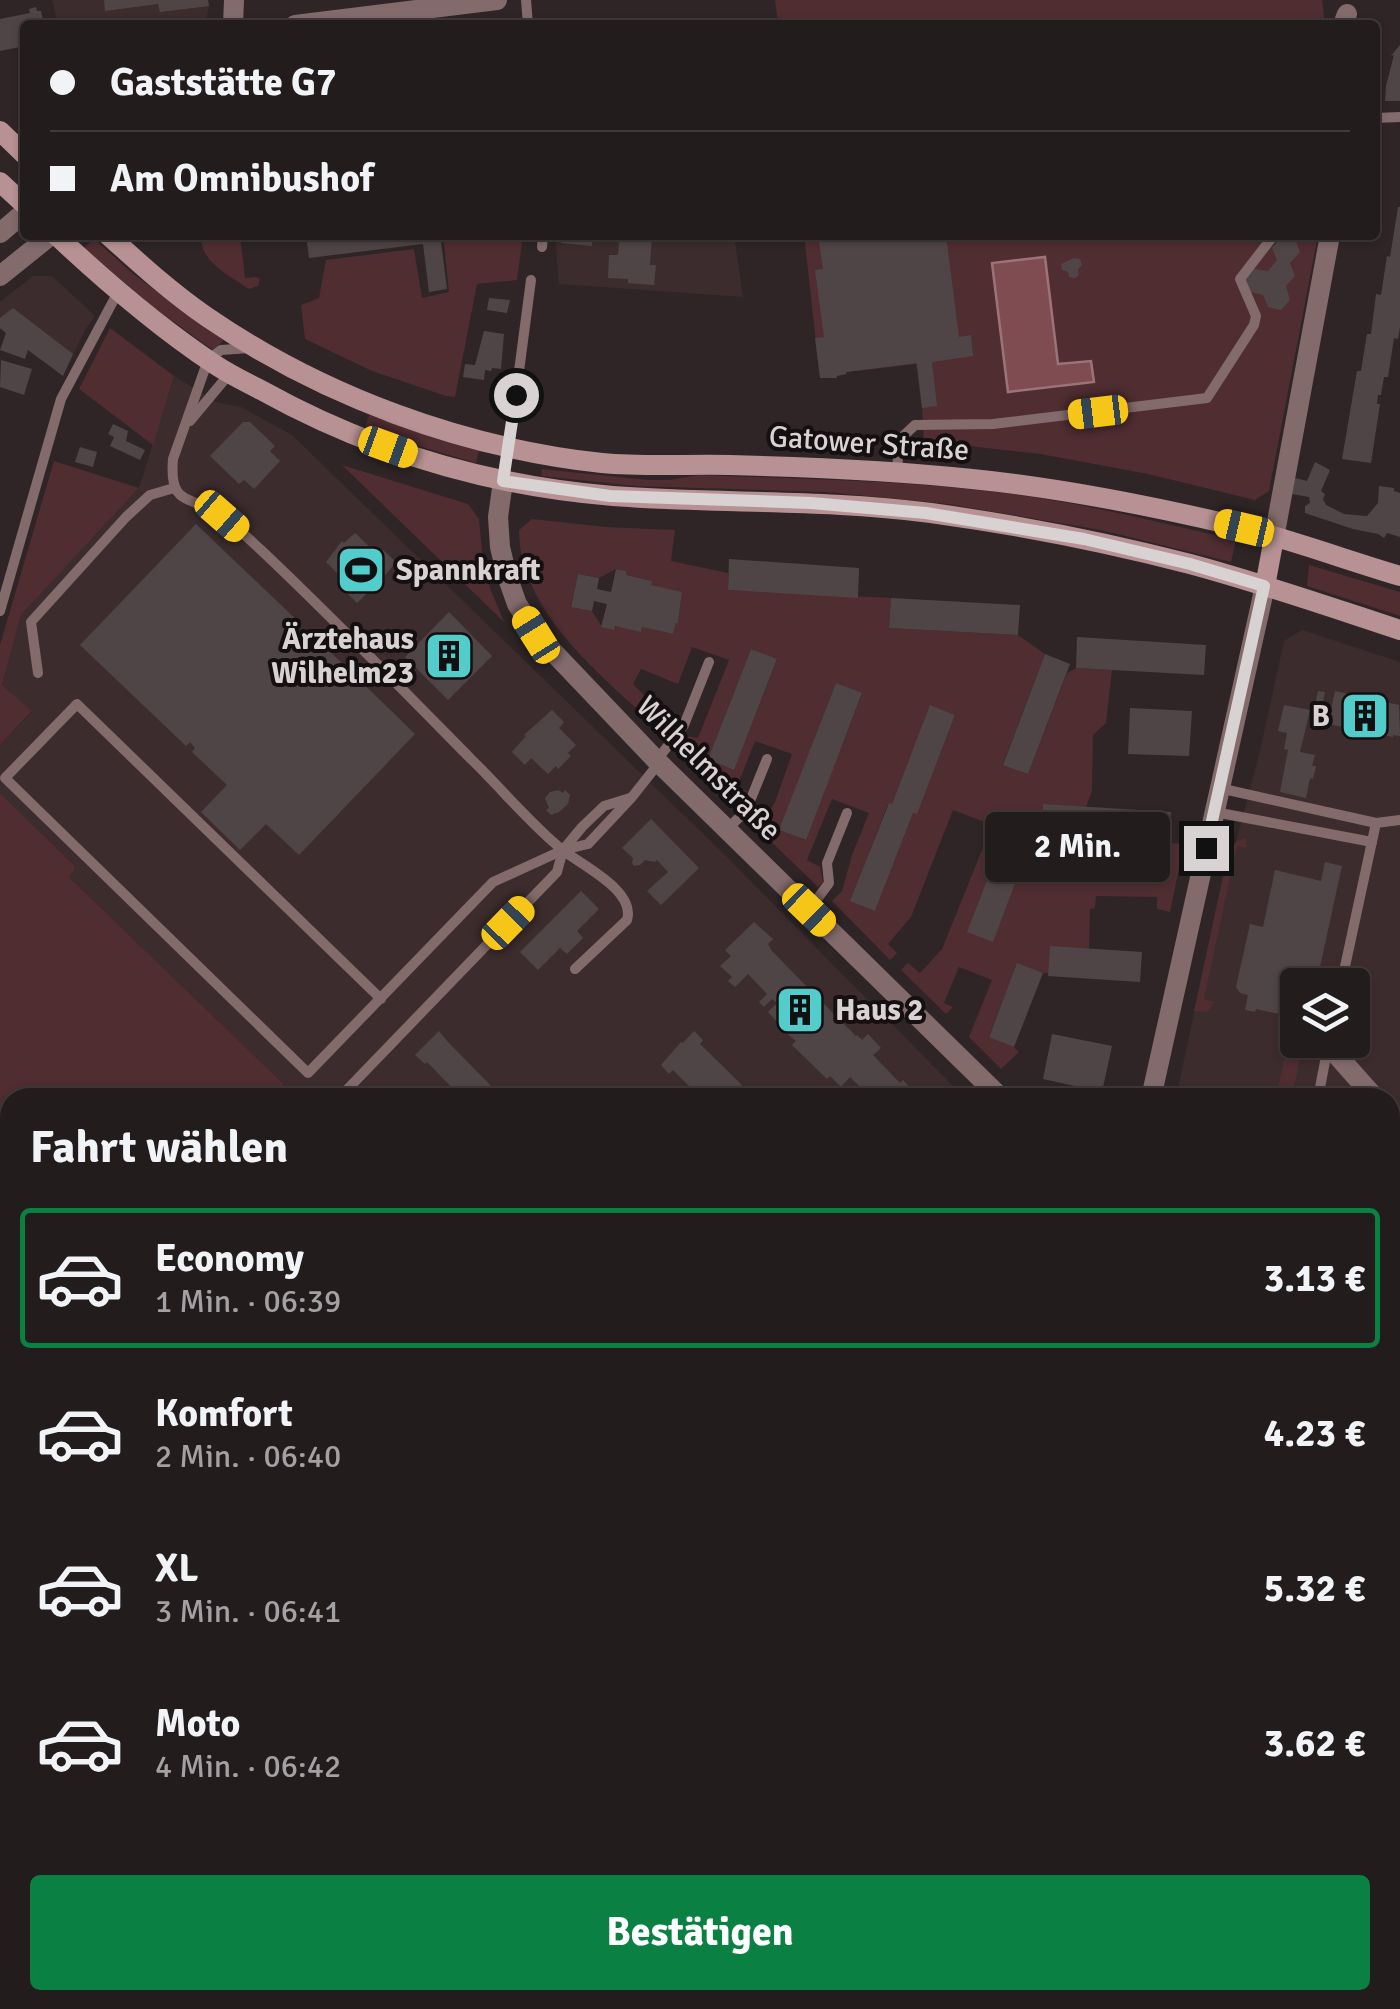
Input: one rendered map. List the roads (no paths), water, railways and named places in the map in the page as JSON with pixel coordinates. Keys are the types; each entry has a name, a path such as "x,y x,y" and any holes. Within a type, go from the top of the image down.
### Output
{"main road":[{"path":"0,131 20,151"},
{"path":"0,182 20,204"},
{"path":"60,240 118,292 208,360 290,407 425,460 503,481 610,496 811,503 926,513 1084,539 1190,564 1400,630"},
{"path":"114,240 207,317 306,376 413,419 509,447"},
{"path":"351,433 364,401"},
{"name":"Gatower Straße","path":"509,447 604,463 897,472 1052,489 1244,528 1400,576"},
{"name":"Wilhelmstraße","path":"503,481 509,447"},
{"path":"1264,586 1274,538"}],"street":[{"path":"335,20 497,0"},
{"path":"0,233 20,214"},
{"path":"0,276 47,240"},
{"path":"1274,538 1329,240"},
{"name":"Wilhelmstraße","path":"503,481 498,517 500,547 517,604 536,635 658,762 991,1088"},
{"path":"1153,1088 1264,586"},
{"path":"1342,1058 1367,1088"}],"lane":[{"path":"897,472 899,440 914,425 993,424 1207,398 1254,325 1256,316 1240,279 1270,240"},
{"path":"509,447 531,280"},
{"path":"0,611 62,399 118,292"},
{"path":"256,348 221,350 208,360 173,458 174,488 183,498 222,516 256,546 563,850 609,882 628,905 627,920 575,969"},
{"path":"183,430 230,373"},
{"path":"38,673 30,622 126,517 150,495 174,488"},
{"path":"381,999 77,704 5,778 308,1074 381,999 493,882 563,850 588,844 632,797 684,725 708,662"},
{"path":"727,829 746,811 767,758"},
{"path":"1219,788 1376,823 1400,820"},
{"path":"349,1088 557,872 563,850 582,826 604,806 632,797"},
{"path":"1214,812 1372,842"},
{"path":"809,910 829,883 827,862 847,813"},
{"path":"1345,968 1376,823"},
{"path":"1320,1088 1326,1058"}],"place":[{"name":"Spannkraft","path":"361,570"},
{"name":"Ärztehaus Wilhelm23","path":"449,656"},
{"name":"B","path":"1365,716"},
{"name":"Haus 2","path":"800,1010"}]}
